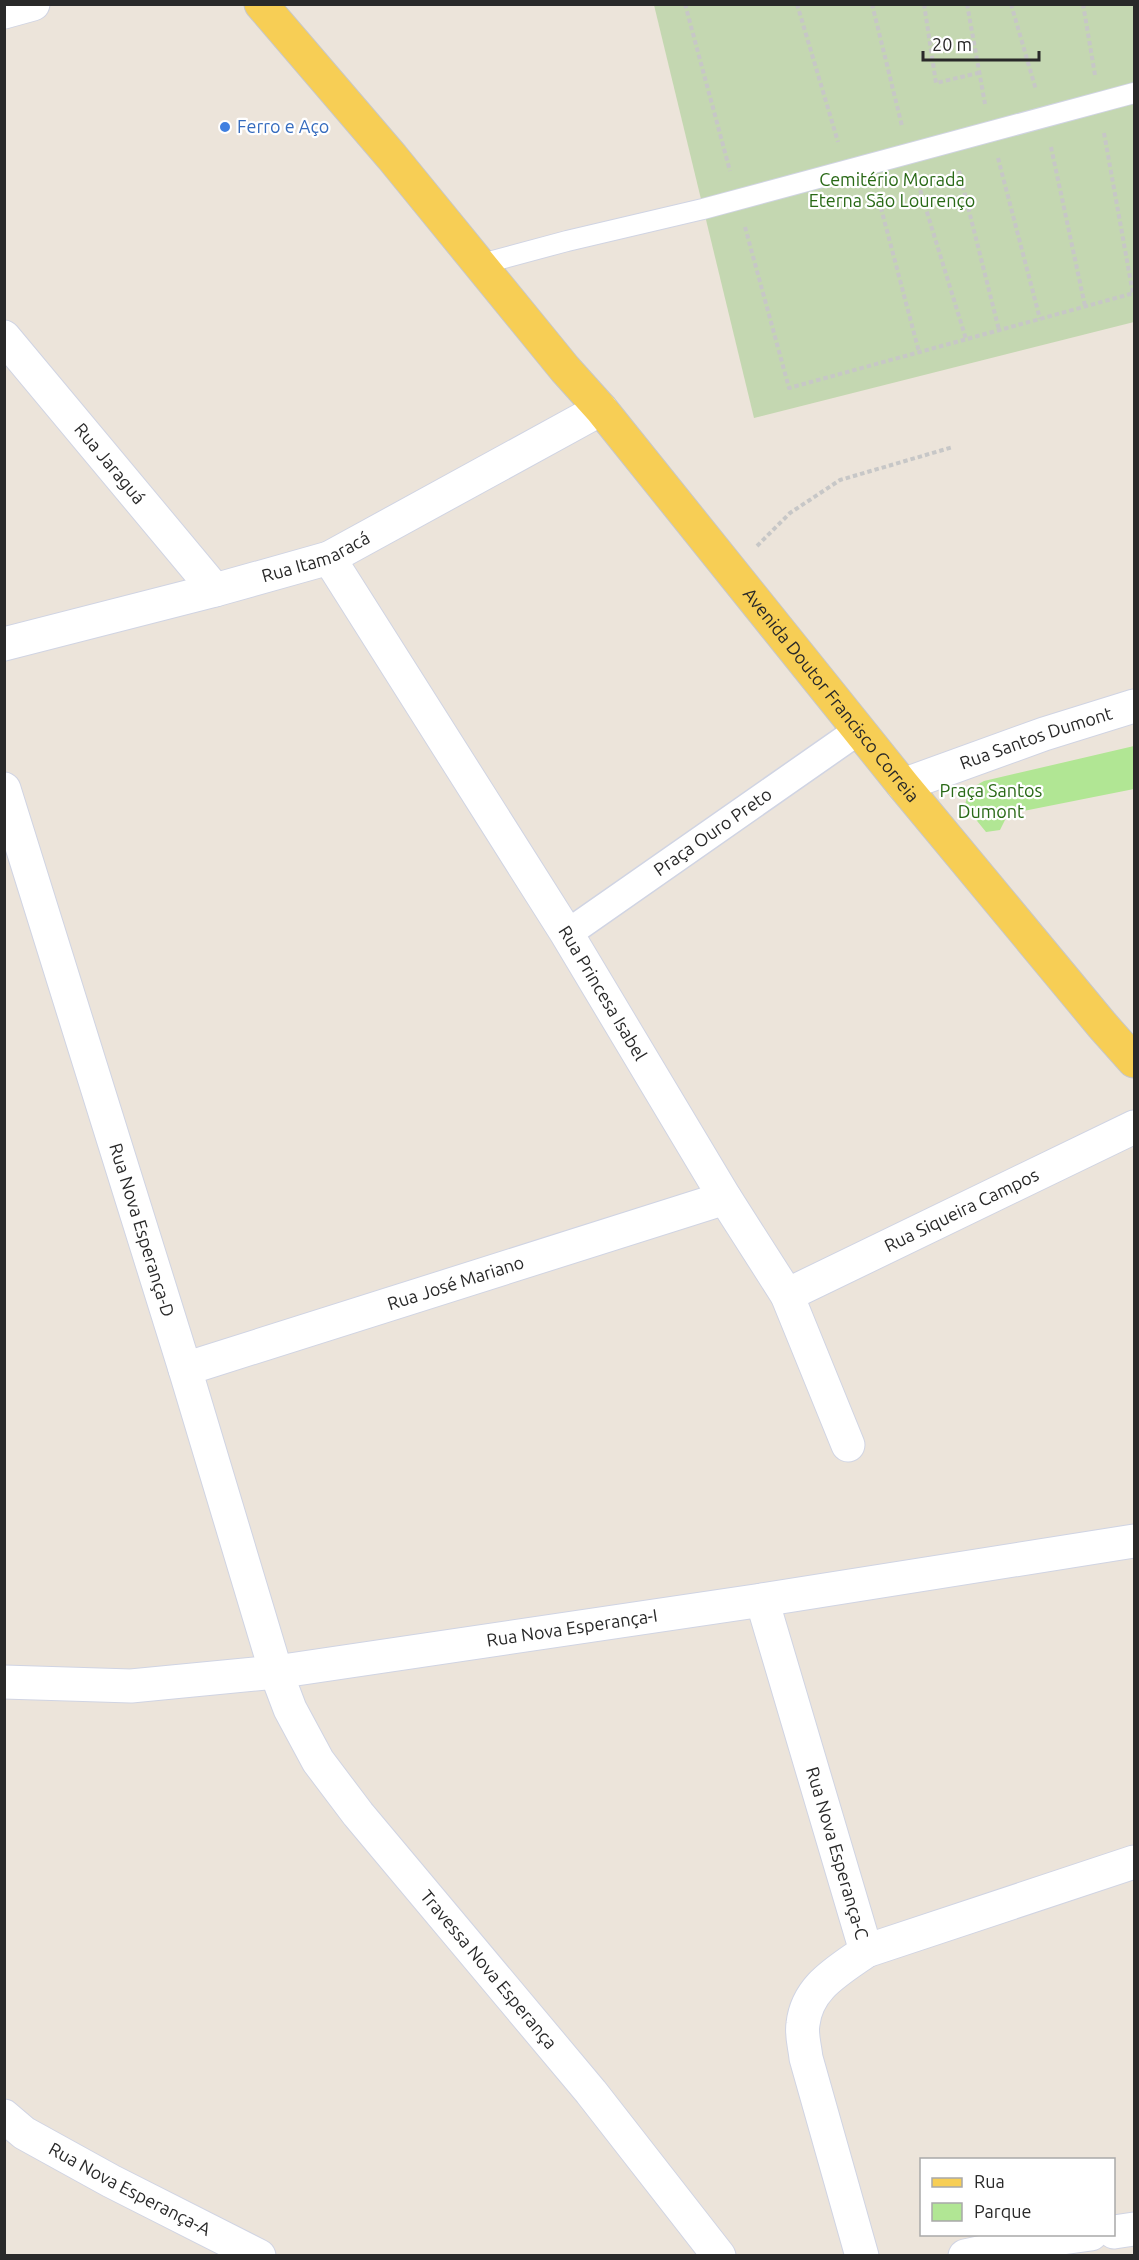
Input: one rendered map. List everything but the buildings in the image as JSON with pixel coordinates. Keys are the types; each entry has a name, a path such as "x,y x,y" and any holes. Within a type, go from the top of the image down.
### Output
{"main road":[{"name":"Avenida Doutor Francisco Correia","path":"261,4 392,157 478,265 601,409 903,785 1132,1054"}],"street":[{"path":"4,12 33,4"},
{"name":"Rua Jaraguá","path":"4,337 215,590"},
{"name":"Rua Itamaracá","path":"4,644 329,558 601,409"},
{"name":"Rua Princesa Isabel","path":"329,558 567,934 724,1198 787,1295 848,1445"},
{"name":"Rua Santos Dumont","path":"903,785 1044,734 1134,706"},
{"name":"Praça Ouro Preto","path":"567,934 859,730"},
{"name":"Rua Nova Esperança-D","path":"4,789 185,1369 276,1672"},
{"name":"Rua Siqueira Campos","path":"787,1295 1134,1128"},
{"name":"Rua José Mariano","path":"185,1369 724,1198"},
{"name":"Rua Nova Esperança-I","path":"4,1682 131,1686 276,1672 762,1600 1134,1541"},
{"name":"Rua Nova Esperança-C","path":"762,1600 866,1951 820,1985 808,2001 802,2026 806,2058 862,2256"},
{"name":"Travessa Nova Esperança","path":"276,1672 290,1709 318,1761 351,1805 591,2092 719,2256"},
{"path":"866,1951 1134,1862"},
{"name":"Rua Nova Esperança-A","path":"4,2116 24,2133 101,2176 259,2256"},
{"path":"1115,2232 1134,2229"},
{"path":"965,2256 1026,2243 1083,2236"}],"lane":[{"path":"478,265 567,241 704,209 1134,93"}],"path":[{"path":"797,4 847,170"},
{"path":"924,4 936,83 978,73"},
{"path":"1011,4 1044,117 1085,306"},
{"path":"789,388 1134,293 1083,4"},
{"path":"951,141 999,330"},
{"path":"869,163 919,352"},
{"path":"731,572 790,513 840,480 953,447"}],"green space":[{"name":"Cemitério Morada Eterna São Lourenço","path":"654,5 1134,5 1134,322 754,418"},
{"name":"Praça Santos Dumont","path":"1134,746 1134,789 1008,814 1000,830 986,832 965,806 971,791 984,781"}],"place":[{"name":"Ferro e Aço","path":"225,127"}]}
